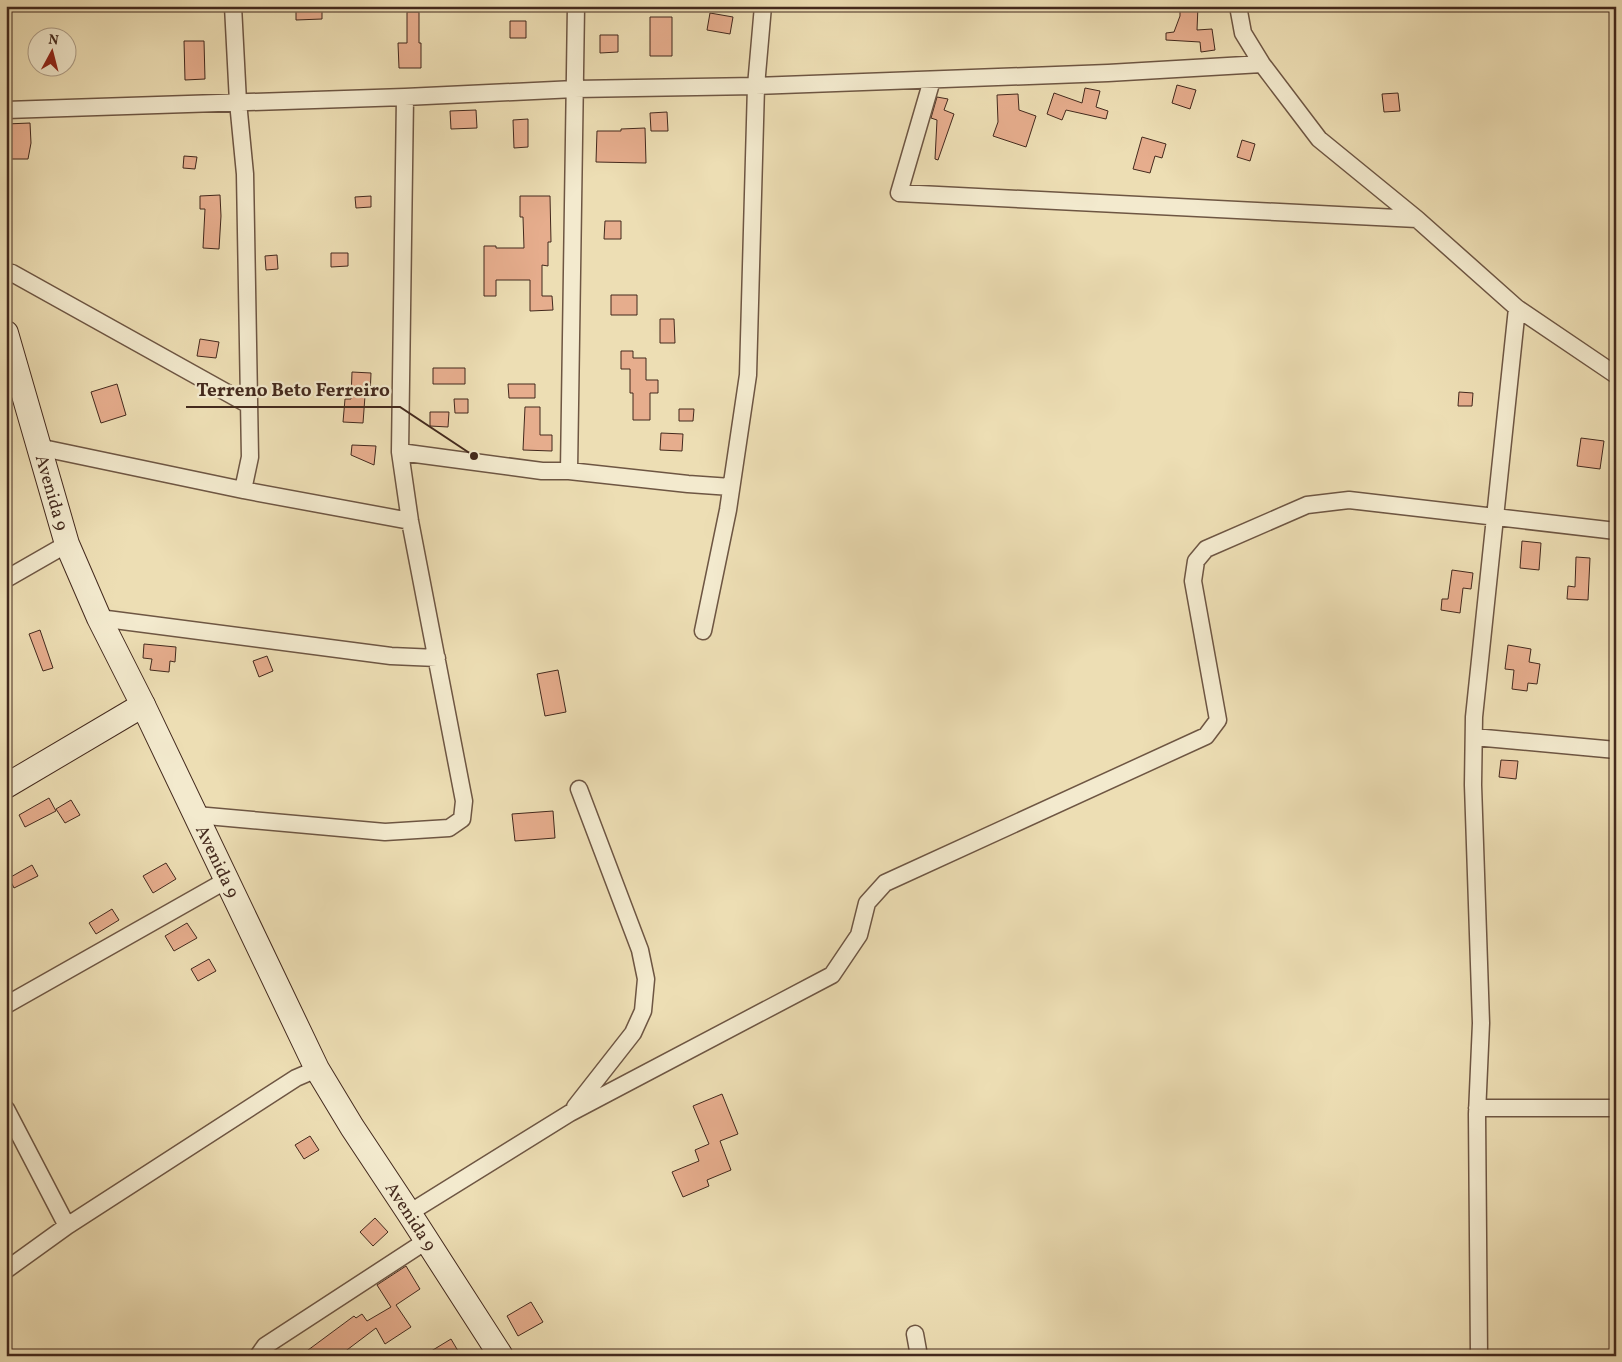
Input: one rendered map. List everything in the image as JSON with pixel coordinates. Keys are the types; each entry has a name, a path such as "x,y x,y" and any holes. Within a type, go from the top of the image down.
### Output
{"main road":[{"name":"Avenida 9","path":"6,333 67,544 98,618 143,705 317,1069 352,1128 501,1356"},
{"path":"6,786 143,705"}],"street":[{"path":"233,6 238,102 245,174 250,457 243,490"},
{"path":"569,472 576,6"},
{"path":"703,631 731,487 748,375 756,86 762,6"},
{"path":"1238,6 1243,33 1262,64 1319,140 1417,219 1517,308 1616,375"},
{"path":"6,110 404,97 575,89 756,86 932,80 1108,73 1262,64"},
{"path":"932,80 898,193 1417,219"},
{"path":"196,815 385,832 450,828 462,819 464,801 410,521 400,452 404,97"},
{"path":"6,272 12,272 249,405"},
{"path":"1480,1356 1477,1108 1481,1023 1473,785 1474,717 1517,308"},
{"path":"38,447 243,490 410,521"},
{"path":"400,452 542,471 731,487"},
{"path":"409,1213 570,1113 832,975 858,935 867,903 885,883 1206,736 1218,720 1193,581 1196,561 1206,549 1307,505 1348,500 1616,531"},
{"path":"6,579 67,544"},
{"path":"98,618 391,656 437,658"},
{"path":"1474,736 1616,750"},
{"path":"570,1113 633,1033 643,1011 646,979 640,950 579,789"},
{"path":"6,1005 227,880"},
{"path":"6,1270 67,1226 296,1078 317,1069"},
{"path":"1477,1108 1616,1108"},
{"path":"6,1109 67,1226"},
{"path":"258,1356 265,1346 426,1241"},
{"path":"915,1334 919,1356"}],"building":[{"path":"296,6 322,6 322,19 296,20"},
{"path":"1180,6 1198,6 1197,30 1212,29 1215,50 1201,52 1200,42 1166,40 1166,33 1174,32 1180,16"},
{"path":"407,12 419,12 421,68 399,68 398,43 407,43"},
{"path":"710,13 733,17 730,34 707,30"},
{"path":"650,17 672,17 672,56 650,56"},
{"path":"510,21 526,21 526,38 510,38"},
{"path":"600,35 618,35 618,52 600,53"},
{"path":"184,41 204,41 205,79 185,80"},
{"path":"1177,85 1196,90 1190,109 1172,103"},
{"path":"1085,88 1100,91 1096,107 1108,111 1106,119 1066,110 1062,120 1047,114 1054,93 1082,103"},
{"path":"1398,93 1400,111 1384,112 1382,94"},
{"path":"1018,94 1019,110 1036,116 1026,147 993,136 998,122 997,95"},
{"path":"937,97 948,99 944,110 954,114 938,160 935,159 937,120 931,118"},
{"path":"476,110 477,128 451,129 450,111"},
{"path":"667,112 668,131 651,131 650,113"},
{"path":"528,119 528,147 514,148 513,120"},
{"path":"30,123 31,143 28,159 6,159 6,124"},
{"path":"645,128 646,163 596,162 597,131"},
{"path":"1142,137 1166,144 1162,158 1155,156 1150,173 1133,169"},
{"path":"1242,140 1255,144 1250,161 1237,157"},
{"path":"184,156 197,157 195,169 183,168"},
{"path":"220,195 219,249 203,248 205,209 200,209 200,196"},
{"path":"371,196 371,207 356,208 355,197"},
{"path":"520,196 550,196 551,242 548,242 548,266 542,265 542,296 552,296 553,310 530,311 530,280 496,280 496,296 484,296 484,246 524,248 523,217 520,217"},
{"path":"605,221 621,221 621,239 604,239"},
{"path":"331,253 348,253 348,266 331,267"},
{"path":"277,255 278,269 266,270 265,256"},
{"path":"611,295 637,295 637,315 611,315"},
{"path":"660,319 674,319 675,343 660,343"},
{"path":"200,339 219,342 216,358 197,356"},
{"path":"621,351 633,351 633,358 646,358 646,380 658,380 658,393 650,393 650,420 633,420 633,393 630,393 630,369 621,369"},
{"path":"433,368 465,368 465,384 433,384"},
{"path":"352,372 371,373 370,396 365,396 363,423 343,422 345,399 351,399"},
{"path":"117,384 126,415 101,423 91,392"},
{"path":"508,384 535,384 535,398 509,398"},
{"path":"1459,392 1473,393 1472,406 1458,406"},
{"path":"454,399 468,399 468,413 455,413"},
{"path":"525,407 540,407 540,435 552,435 552,451 523,450"},
{"path":"679,409 694,409 693,421 679,421"},
{"path":"430,412 449,412 448,427 430,426"},
{"path":"661,433 683,434 682,451 660,450"},
{"path":"1581,438 1604,441 1600,469 1577,466"},
{"path":"352,445 376,446 374,465 351,455"},
{"path":"1522,541 1541,543 1539,570 1520,568"},
{"path":"1576,557 1590,558 1588,600 1567,599 1568,586 1575,587"},
{"path":"1452,570 1473,573 1471,589 1463,588 1460,613 1441,610 1442,599 1448,599"},
{"path":"40,630 53,668 43,671 29,634"},
{"path":"144,644 176,647 175,662 170,661 169,672 150,670 152,659 143,658"},
{"path":"1508,645 1531,649 1529,662 1540,664 1537,684 1528,683 1527,691 1512,689 1514,670 1505,669"},
{"path":"267,656 273,671 259,677 253,661"},
{"path":"558,670 566,712 545,716 537,674"},
{"path":"1501,760 1518,761 1516,779 1499,777"},
{"path":"49,798 56,811 25,827 19,815"},
{"path":"71,800 80,815 65,823 56,809"},
{"path":"553,811 555,838 515,841 512,814"},
{"path":"166,863 176,879 153,893 143,876"},
{"path":"32,865 38,876 14,888 9,878"},
{"path":"112,909 119,920 96,934 89,923"},
{"path":"187,923 197,938 174,951 165,936"},
{"path":"209,959 216,971 198,981 191,969"},
{"path":"722,1094 738,1134 720,1141 731,1170 707,1180 709,1186 683,1197 672,1172 699,1161 695,1150 709,1144 693,1106"},
{"path":"310,1136 319,1150 304,1159 295,1145"},
{"path":"375,1218 388,1232 373,1246 360,1232"},
{"path":"406,1266 420,1289 396,1305 411,1327 385,1344 376,1328 339,1356 300,1356 354,1316 356,1318 362,1314 367,1321 391,1307 377,1285"},
{"path":"531,1302 543,1322 518,1336 507,1316"},
{"path":"451,1339 461,1356 423,1356"}],"place":[{"name":"Terreno Beto Ferreiro","path":"474,456"}]}
